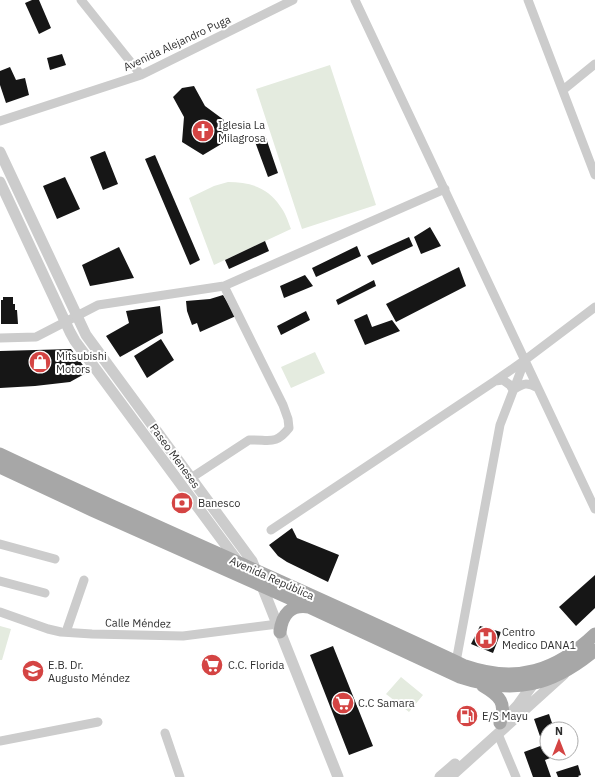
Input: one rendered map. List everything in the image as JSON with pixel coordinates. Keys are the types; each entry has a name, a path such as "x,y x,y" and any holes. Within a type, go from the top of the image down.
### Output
{"main road":[{"name":"Avenida República","path":"0,454 97,500 479,671 504,675 531,672 550,666"},
{"name":"Avenida República","path":"0,466 92,510 309,607 460,677 476,682"},
{"path":"279,628 287,613 298,606 309,607"},
{"path":"533,684 550,666 573,652 595,634"},
{"path":"476,682 503,686 533,684 568,670 595,650"},
{"path":"476,682 492,691 500,698 503,712 499,728"}],"street":[{"path":"81,0 142,75"},
{"name":"Avenida Alejandro Puga","path":"0,121 142,75 293,0"},
{"path":"355,0 595,510"},
{"path":"528,0 564,90 595,175"},
{"path":"564,90 595,64"},
{"name":"Paseo Meneses","path":"0,152 76,316 92,344 250,557 262,586"},
{"name":"Paseo Meneses","path":"0,182 65,321 82,351 238,562 262,586"},
{"path":"0,338 36,337 98,305 224,286 445,189"},
{"path":"191,478 250,440 269,442 282,437 289,428 288,419 283,405 224,286"},
{"path":"271,530 495,381 595,307"},
{"path":"456,662 500,424 525,360"},
{"path":"495,381 503,380 510,385 513,390"},
{"path":"513,390 522,384 529,383 538,388"},
{"path":"0,544 55,559"},
{"path":"66,632 84,580"},
{"path":"0,581 45,593"},
{"path":"262,586 338,777"},
{"name":"Calle Méndez","path":"0,612 48,629 66,632 183,636 279,628"},
{"path":"440,777 568,670"},
{"path":"450,777 499,728 533,684"},
{"path":"0,741 98,722"},
{"path":"499,728 516,777"},
{"path":"165,733 180,777"}],"shaded area":[{"path":"330,65 376,205 302,229 256,89"},
{"path":"228,182 251,185 270,194 283,211 291,229 214,265 189,198 214,186"},
{"path":"315,352 325,373 291,388 281,367"},
{"path":"0,626 11,629 2,660 0,660"},
{"path":"401,677 423,695 409,712 386,694"}],"building":[{"path":"32,0 39,0 51,28 39,34 25,3"},
{"path":"62,54 66,65 50,70 47,58"},
{"path":"10,67 16,80 25,78 29,95 6,103 0,85 0,71"},
{"name":"Iglesia La Milagrosa","path":"194,86 205,106 224,120 223,143 203,155 182,142 184,117 173,97 182,88"},
{"path":"265,135 278,173 268,177 254,139"},
{"path":"105,151 118,184 103,190 90,157"},
{"path":"155,155 200,260 190,265 145,159"},
{"path":"65,177 80,209 57,219 43,186"},
{"path":"430,227 441,246 421,254 414,237"},
{"path":"409,237 413,246 372,265 367,256"},
{"path":"265,241 269,251 229,269 225,260"},
{"path":"357,246 361,256 316,277 312,268"},
{"path":"119,247 134,278 90,286 82,265"},
{"path":"459,267 466,286 396,322 386,304"},
{"path":"305,275 313,286 284,298 280,286"},
{"path":"374,280 376,286 338,305 336,300"},
{"path":"223,295 236,316 200,332 197,323 192,325 187,311 186,301 210,299"},
{"path":"3,297 13,297 13,304 15,304 15,310 17,310 18,324 1,324 1,300 3,300"},
{"path":"160,306 163,333 120,357 106,336 129,323 126,311"},
{"path":"306,311 310,320 281,335 277,326"},
{"path":"367,314 372,327 392,320 400,331 365,345 354,320"},
{"path":"161,339 174,360 147,378 134,356"},
{"name":"Mitsubishi Motors","path":"71,349 88,372 70,382 0,388 0,351"},
{"path":"292,528 297,538 339,555 328,582 287,562 278,556 269,545"},
{"path":"595,575 595,608 576,626 559,607"},
{"name":"Centro Medico DANA1","path":"480,626 501,632 493,653 471,644"},
{"path":"333,646 373,746 349,755 310,655"},
{"path":"549,714 551,721 539,721 539,733 534,719"},
{"path":"539,746 539,761 545,761 551,777 533,777 524,752"},
{"path":"578,765 581,775 578,776 579,777 558,777 556,772"}],"place":[{"name":"Iglesia La Milagrosa","path":"203,131"},
{"name":"Mitsubishi Motors","path":"40,362"},
{"name":"Banesco","path":"182,503"},
{"name":"Centro Medico DANA1","path":"486,638"},
{"name":"C.C. Florida","path":"212,665"},
{"name":"E.B. Dr. Augusto Méndez","path":"33,671"},
{"name":"C.C Samara","path":"343,703"},
{"name":"E/S Mayu","path":"467,716"}]}
